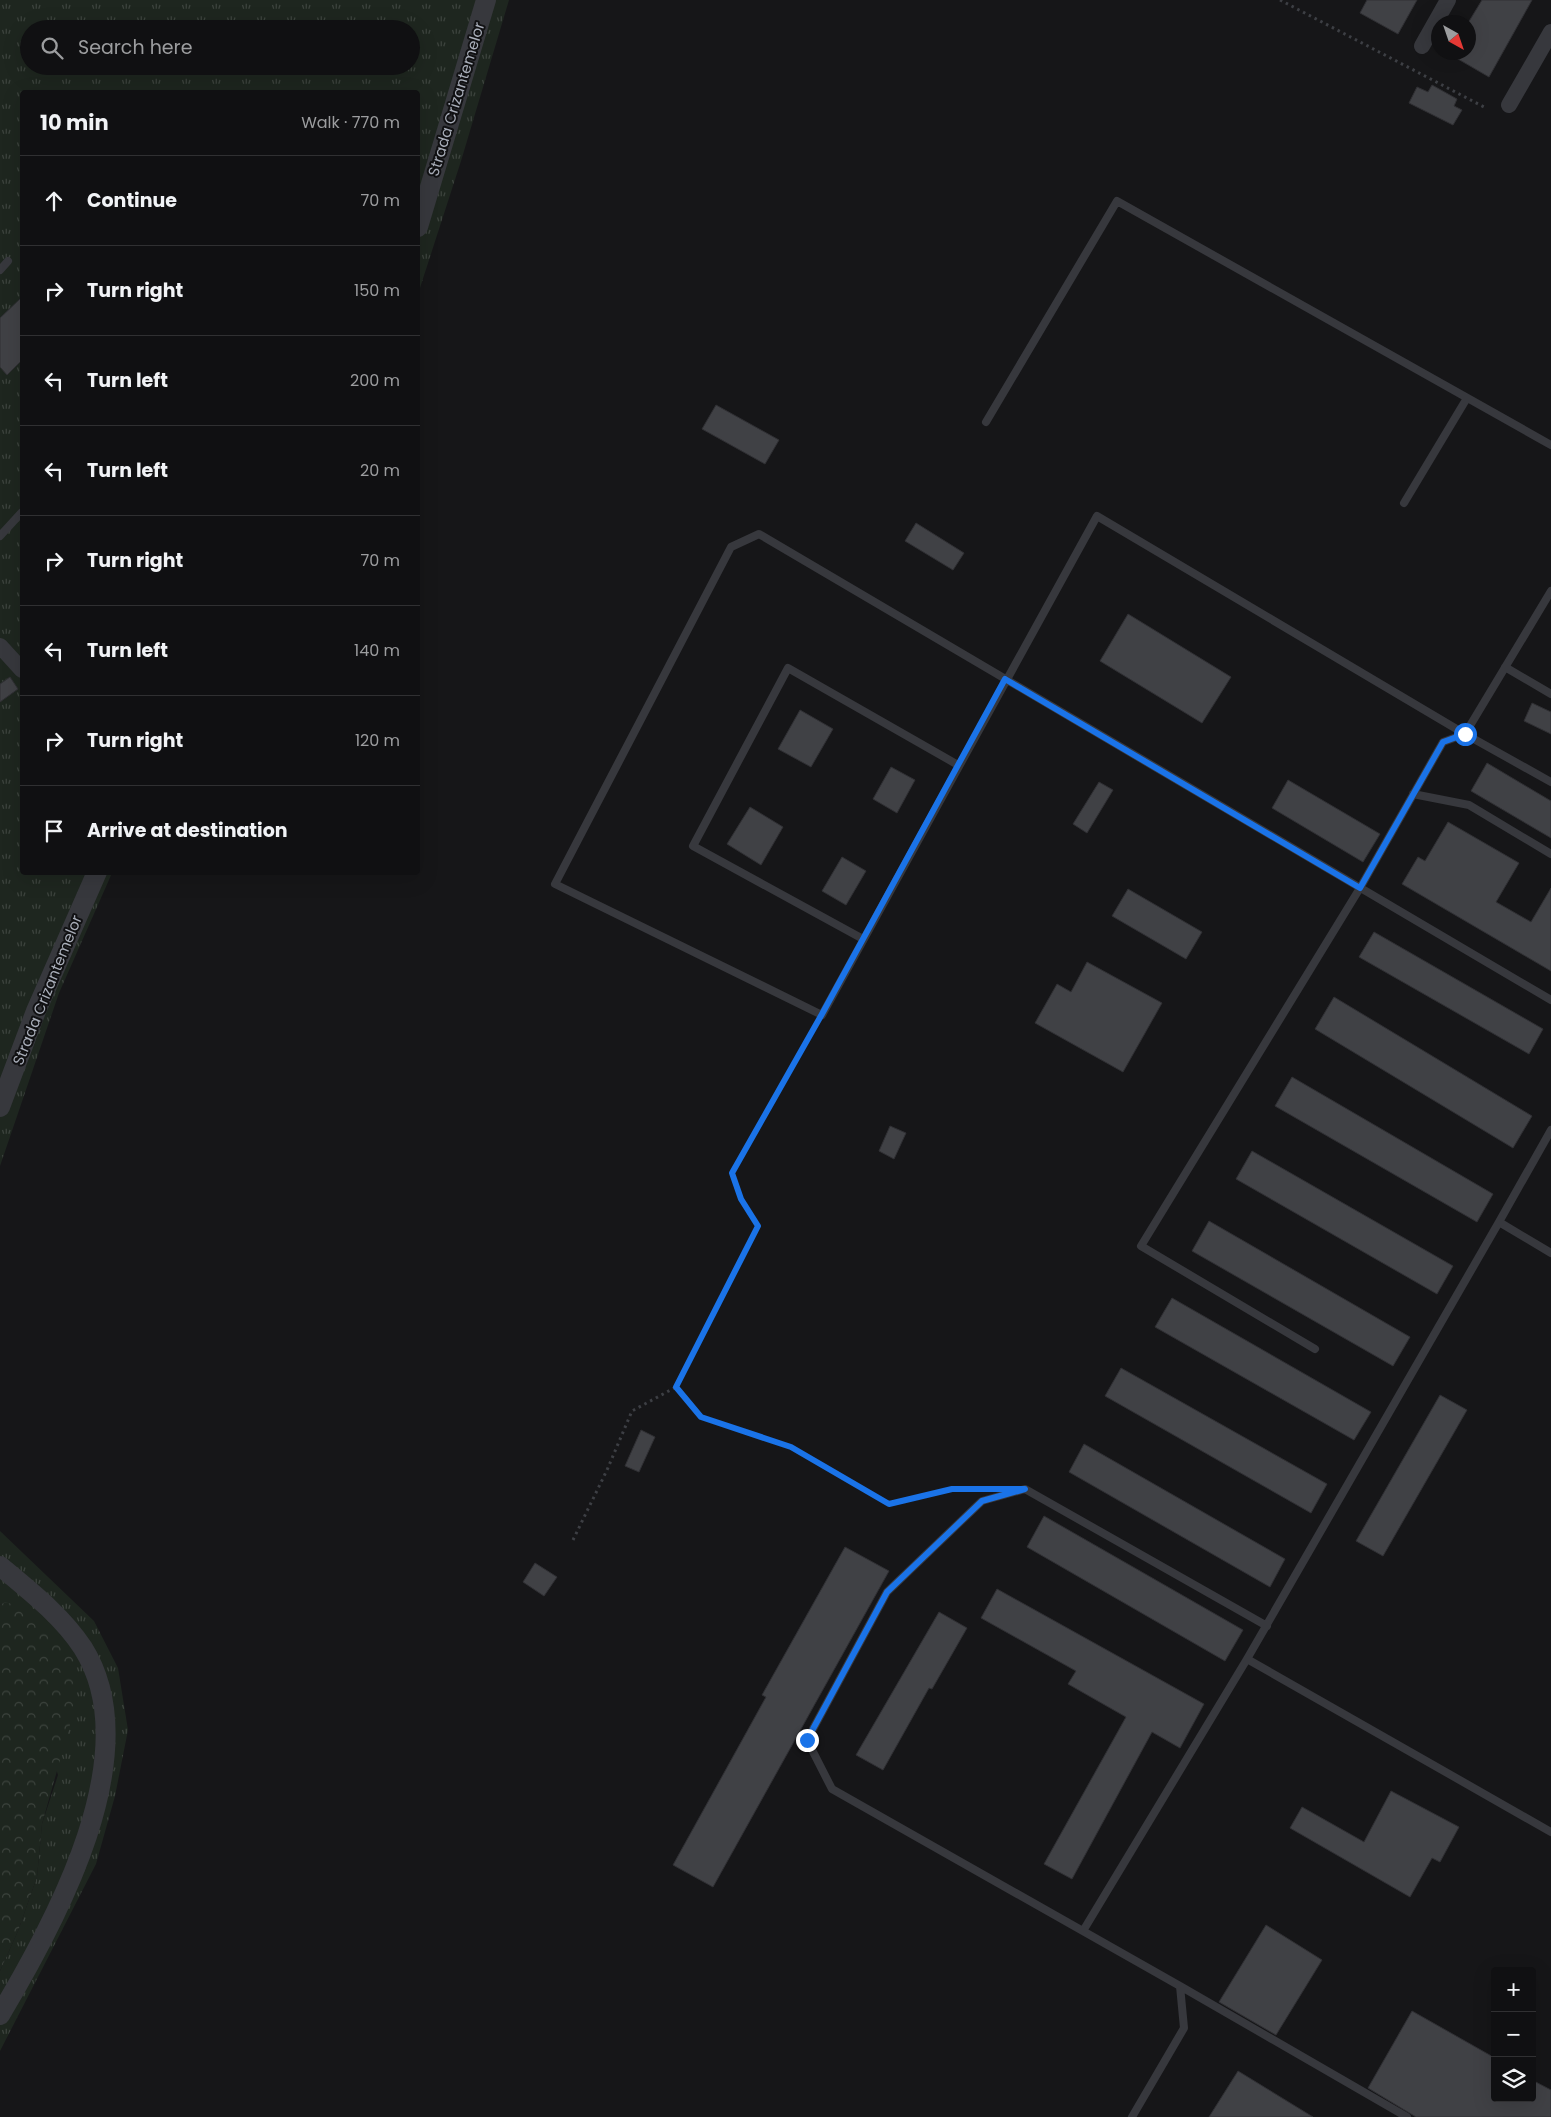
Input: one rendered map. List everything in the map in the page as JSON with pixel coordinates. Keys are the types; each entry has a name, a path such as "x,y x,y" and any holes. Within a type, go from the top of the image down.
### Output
{"street":[{"name":"Strada Crizantemelor","path":"420,220 486,0"},
{"path":"1422,46 1448,0"},
{"path":"1509,105 1551,32"},
{"path":"0,646 20,668"},
{"name":"Strada Crizantemelor","path":"0,1107 36,1011 96,875"},
{"path":"0,1566 68,1628 84,1649 97,1675 102,1692 104,1716 104,1767 92,1825 69,1885 36,1954 0,2015"}],"lane":[{"path":"986,422 1117,201 1551,445"},
{"path":"0,270 8,261"},
{"path":"1404,503 1467,398"},
{"path":"0,536 20,514"},
{"path":"1551,782 1465,734 1096,516 1005,679 958,764 822,1014 555,884 731,547 759,534 1005,679 1360,888 1551,1000"},
{"path":"1315,1349 1141,1246 1360,888 1443,742 1465,734 1551,591"},
{"path":"1505,667 1551,694"},
{"path":"863,939 693,846 788,668 958,764"},
{"path":"1414,794 1469,805 1551,854"},
{"path":"1082,1931 1267,1626 1551,1130"},
{"path":"1499,1222 1551,1253"},
{"path":"1267,1626 1025,1489 982,1501 887,1592 807,1740 832,1789 1407,2117"},
{"path":"1247,1659 1551,1832"},
{"path":"1132,2117 1184,2028 1180,1986"}],"path":[{"path":"1280,0 1484,107"},
{"path":"572,1540 607,1470 632,1411 676,1387 758,1226 741,1199 732,1173 822,1014"},
{"path":"676,1387 701,1417 791,1447 889,1504 952,1489 980,1489"}],"green space":[{"path":"0,0 509,0 461,161 420,288 420,90 20,90 20,875 111,875 59,993 0,1166"},
{"path":"0,1531 94,1621 118,1668 128,1730 115,1796 96,1864 0,2051 0,1971 18,1931 37,1877 42,1824 58,1775 5,1602 0,1605"},
{"path":"5,1602 29,1609 75,1653 73,1714 42,1824 37,1877 18,1931 0,1971 0,1605"}],"building":[{"path":"1367,0 1417,0 1398,34 1360,13"},
{"path":"1482,0 1532,0 1489,77 1460,60 1476,60 1476,15 1473,15"},
{"path":"1432,85 1457,99 1454,106 1462,110 1453,125 1409,103 1417,87 1428,92"},
{"path":"20,299 20,362 7,375 0,367 0,318"},
{"path":"716,405 779,440 765,464 702,429"},
{"path":"916,523 964,553 953,570 905,541"},
{"path":"1128,614 1231,677 1202,723 1100,661"},
{"path":"10,677 18,689 0,702 0,684"},
{"path":"1532,703 1551,712 1551,734 1524,721"},
{"path":"800,710 833,729 811,767 778,749"},
{"path":"1487,763 1551,801 1551,838 1471,791"},
{"path":"891,767 915,780 897,813 873,799"},
{"path":"1288,780 1380,834 1363,862 1272,808"},
{"path":"1099,782 1113,790 1087,833 1073,824"},
{"path":"750,807 783,827 761,865 727,844"},
{"path":"1448,822 1519,863 1496,902 1531,922 1551,888 1551,971 1402,884 1418,857 1425,861"},
{"path":"842,857 866,871 846,905 822,891"},
{"path":"1128,889 1202,932 1186,959 1112,916"},
{"path":"1374,932 1543,1029 1529,1054 1359,957"},
{"path":"1087,962 1162,1003 1123,1072 1035,1023 1057,984 1071,992"},
{"path":"1334,997 1532,1116 1513,1148 1315,1029"},
{"path":"1292,1077 1493,1194 1477,1222 1275,1106"},
{"path":"890,1126 906,1133 894,1159 879,1151"},
{"path":"1252,1151 1453,1266 1437,1294 1236,1179"},
{"path":"1209,1221 1410,1337 1393,1366 1192,1251"},
{"path":"1172,1298 1371,1412 1354,1440 1155,1327"},
{"path":"1121,1368 1327,1484 1311,1513 1105,1396"},
{"path":"1440,1395 1467,1410 1383,1556 1356,1541"},
{"path":"641,1430 655,1437 639,1472 625,1466"},
{"path":"1084,1444 1285,1559 1270,1587 1069,1472"},
{"path":"1044,1516 1243,1630 1225,1661 1027,1547"},
{"path":"845,1547 889,1571 713,1887 673,1865 766,1697 762,1695"},
{"path":"535,1563 557,1577 544,1596 523,1582"},
{"path":"997,1589 1204,1704 1180,1748 1152,1732 1072,1879 1044,1864 1126,1717 1068,1684 1076,1671 981,1618"},
{"path":"939,1612 967,1628 932,1689 929,1688 883,1770 856,1755"},
{"path":"1391,1791 1459,1827 1440,1862 1432,1858 1410,1897 1290,1828 1302,1807 1364,1842"},
{"path":"1266,1925 1322,1960 1276,2035 1219,2002"},
{"path":"1412,2011 1491,2056 1491,2102 1536,2102 1536,2082 1551,2090 1551,2117 1416,2117 1368,2088"},
{"path":"1238,2071 1313,2117 1209,2117"}],"route":[{"path":"807,1740 887,1592 982,1501 1025,1489 952,1489 889,1504 791,1447 701,1417 676,1387 758,1226 741,1199 732,1173 822,1014 1005,679 1360,888 1443,742 1465,734"}]}
